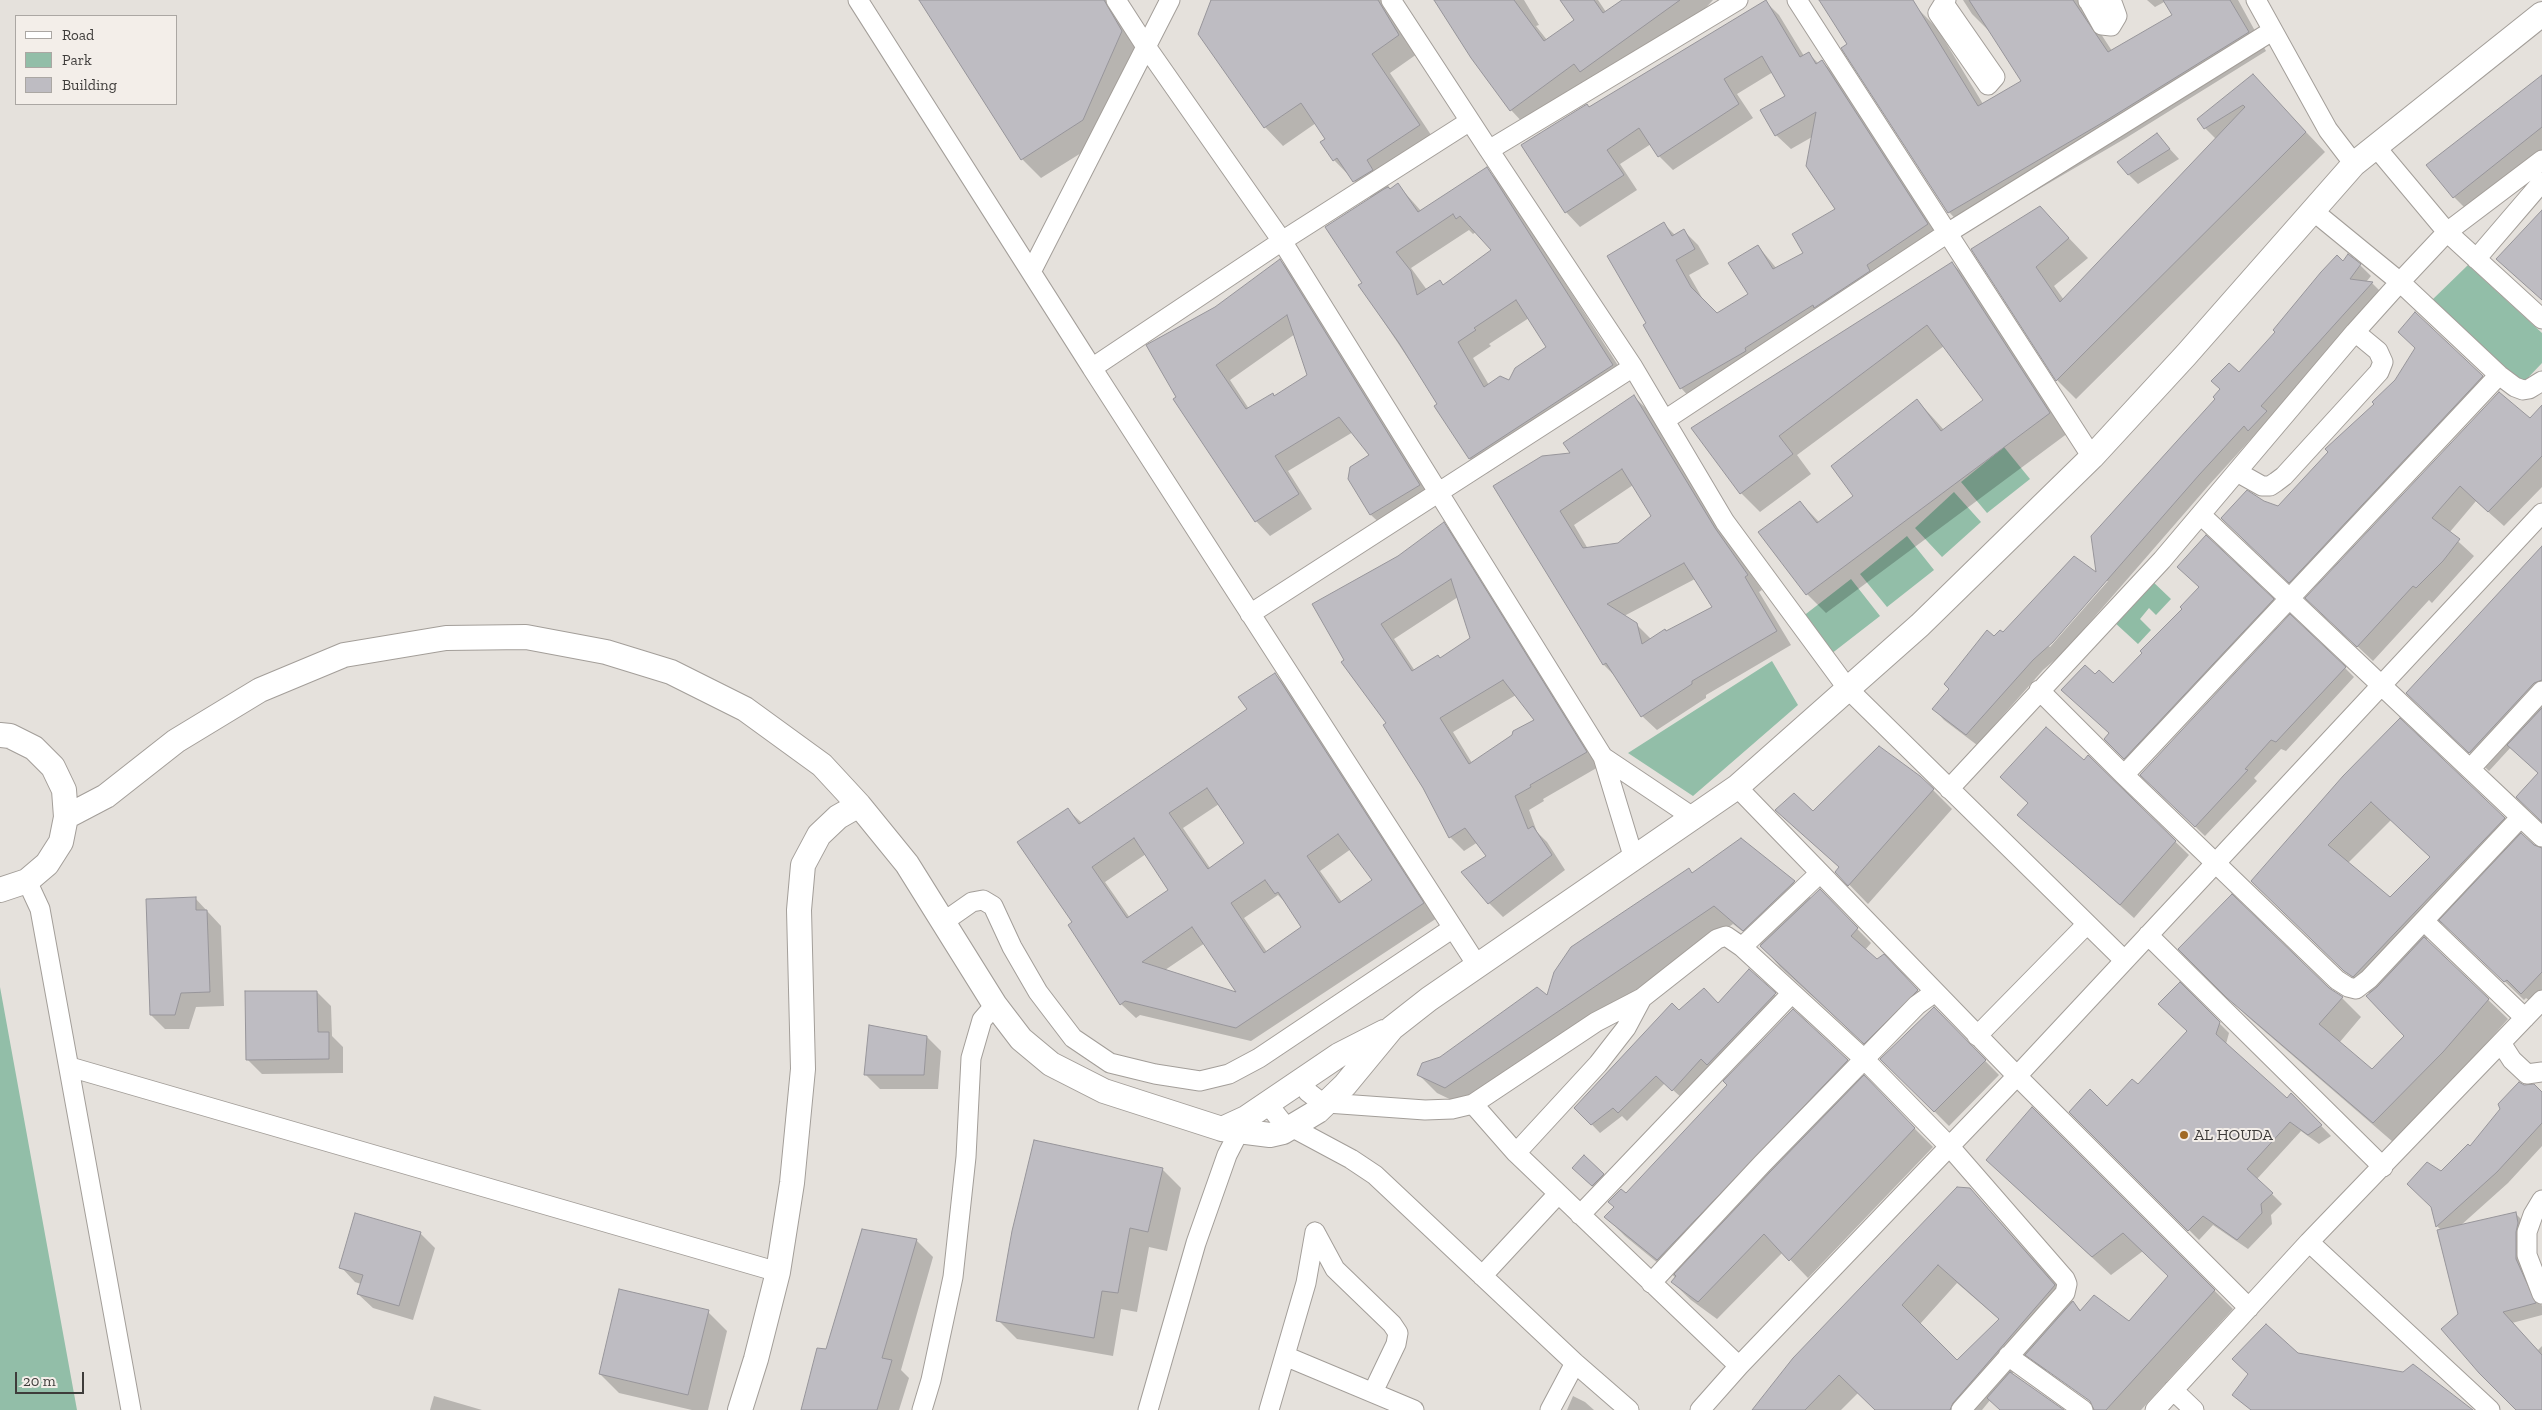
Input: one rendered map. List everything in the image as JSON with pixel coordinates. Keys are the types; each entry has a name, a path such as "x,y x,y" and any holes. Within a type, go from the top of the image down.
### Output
{"street":[{"path":"858,0 1092,368 1477,965"},
{"path":"1116,0 1145,45 1282,241 1603,756 1634,859"},
{"path":"1031,272 1145,45 1170,0"},
{"path":"1391,0 1633,367 1725,522 1848,689 2124,960"},
{"path":"1489,150 1738,0"},
{"path":"1796,0 2092,457"},
{"path":"2256,0 2328,130 2354,164"},
{"path":"1148,1410 1196,1243 1236,1127 1339,1055 1392,1028 1477,965 1737,787 1920,625 2092,457 2186,355 2354,164 2542,14"},
{"path":"1666,420 1946,234 2272,31"},
{"path":"1092,368 1282,241 1470,121"},
{"path":"2375,146 2447,232 2542,319"},
{"path":"1949,789 2162,560 2355,332 2447,232 2542,160"},
{"path":"2476,259 2542,182"},
{"path":"2312,210 2400,282 2499,375 2523,390 2536,386 2542,381"},
{"path":"2236,472 2262,486 2270,486 2276,482 2284,476 2379,372 2383,362 2378,351 2355,332"},
{"path":"1250,614 1633,367"},
{"path":"2124,776 2499,375"},
{"path":"1700,1410 1739,1366 2017,1076 2542,512"},
{"path":"2201,515 2520,818 2542,836"},
{"path":"66,817 106,796 176,741 260,690 344,655 446,638 526,637 606,652 671,672 745,709 822,765 859,805 906,864 995,1005 1021,1039 1051,1064 1104,1091 1270,1135 1292,1129 1327,1103 1345,1085 1392,1028"},
{"path":"2040,690 2124,776 2214,863 2337,980 2348,987 2356,989 2362,986 2425,922 2520,818"},
{"path":"2470,769 2542,691"},
{"path":"0,735 10,736 34,748 52,767 64,790 66,817 60,842 47,864 27,881 0,890"},
{"path":"1603,756 1694,818"},
{"path":"1737,787 1977,1036 2249,1308"},
{"path":"740,1410 756,1359 778,1272 792,1183 803,1069 799,910 803,865 819,835 838,818 859,805"},
{"path":"1742,947 1820,873"},
{"path":"27,881 40,909 131,1410"},
{"path":"942,923 972,902 983,900 992,906 1012,947 1038,992 1073,1038 1110,1063 1155,1074 1200,1081 1229,1074 1259,1058 1453,928"},
{"path":"2425,922 2525,1018"},
{"path":"1977,1036 2087,924"},
{"path":"2148,935 2383,1167"},
{"path":"1302,1080 1308,1092 1327,1103 1425,1110 1452,1109 1473,1104 1596,1022 1642,998 1722,937 1726,936 1742,947 1864,1059 1950,1147 2066,1279 2065,1293 1961,1410"},
{"path":"1650,1283 1864,1059 1917,1005 1935,992"},
{"path":"1580,1215 1792,993"},
{"path":"1516,1153 1598,1064 1626,1028 1642,998"},
{"path":"2155,1410 2309,1242 2542,1000"},
{"path":"922,1410 931,1380 953,1277 966,1157 971,1058 982,1020 995,1005"},
{"path":"2501,1043 2512,1060 2527,1074 2542,1072"},
{"path":"70,1066 778,1272"},
{"path":"1267,1104 1275,1116 1292,1129 1351,1158 1375,1175 1629,1410"},
{"path":"1473,1104 1516,1153 1739,1366"},
{"path":"1482,1276 1558,1194"},
{"path":"2542,1200 2533,1215 2528,1232 2527,1255 2542,1294"},
{"path":"1269,1410 1306,1283 1315,1232 1335,1269 1392,1324 1398,1333 1396,1344 1373,1392"},
{"path":"2309,1242 2490,1410"},
{"path":"1285,1356 1414,1410"},
{"path":"2008,1356 2083,1410"},
{"path":"1550,1410 1575,1362"},
{"path":"2173,1390 2194,1410"}],"green space":[{"path":"2468,265 2542,333 2542,363 2522,384 2431,301"},
{"path":"2004,447 2030,479 1987,513 1961,482"},
{"path":"1954,492 1981,522 1942,557 1915,528"},
{"path":"1907,536 1934,570 1887,607 1860,574"},
{"path":"1851,579 1880,616 1831,654 1802,617"},
{"path":"2150,579 2171,599 2156,615 2149,608 2140,619 2151,630 2138,644 2113,621"},
{"path":"1772,661 1798,705 1693,796 1628,753"},
{"path":"0,987 77,1410 0,1410"}],"building":[{"path":"919,0 1104,0 1122,31 1083,120 1021,160"},
{"path":"1211,0 1378,0 1399,35 1372,54 1420,125 1367,160 1373,170 1353,182 1337,158 1333,161 1320,142 1325,139 1301,103 1264,128 1198,34"},
{"path":"1434,0 1514,0 1544,41 1574,20 1560,0 1594,0 1603,13 1622,0 1680,0 1580,72 1574,64 1510,111 1471,58"},
{"path":"1766,0 1800,57 1809,52 1816,64 1822,60 1928,224 1867,265 1870,271 1814,308 1813,305 1745,348 1746,351 1680,389 1643,325 1646,323 1607,256 1664,222 1672,236 1684,229 1695,249 1676,260 1691,287 1717,313 1748,294 1728,263 1758,245 1773,269 1803,253 1792,234 1835,209 1806,166 1816,112 1775,136 1760,110 1785,96 1762,56 1724,79 1739,104 1658,157 1639,128 1607,150 1624,175 1565,213 1521,145 1587,104 1589,107"},
{"path":"1819,0 1913,0 1978,106 2021,81 1969,0 2073,0 2108,52 2172,15 2163,0 2230,0 2249,32 2107,120 1948,213 1841,48 1847,44"},
{"path":"2253,74 2306,132 2056,381 1971,249 2040,206 2069,238 2036,267 2060,302 2245,107 2243,105 2204,129 2197,119"},
{"path":"2542,75 2542,127 2453,198 2426,165"},
{"path":"2157,133 2170,149 2128,175 2117,162"},
{"path":"1487,167 1613,365 1469,459 1434,406 1437,404 1399,343 1358,285 1362,283 1325,227 1384,189 1388,187 1390,189 1398,183 1418,212","holes":["1453,214 1456,219 1460,216 1491,250 1443,285 1440,280 1417,295 1411,271 1396,252","1516,300 1546,347 1515,368 1509,380 1500,376 1484,387 1458,342 1476,330 1474,328"]},
{"path":"2542,210 2542,300 2496,259"},
{"path":"2348,254 2361,264 2350,279 2373,282 2261,406 2267,411 2248,431 2244,426 2053,642 2033,660 1966,735 1932,709 1949,689 1944,684 1987,630 1994,636 2000,630 2003,632 2074,556 2096,572 2091,536 2215,399 2213,397 2220,389 2211,381 2229,363 2239,372 2275,332 2273,330 2321,272 2337,255 2343,261"},
{"path":"1280,259 1420,485 1370,515 1348,479 1350,467 1369,455 1339,417 1275,456 1299,494 1255,522 1173,399 1176,397 1146,345 1215,307","holes":["1287,315 1307,375 1274,396 1273,393 1246,409 1216,365"]},
{"path":"1952,262 2050,413 1806,595 1758,532 1800,501 1817,523 1853,496 1831,466 1917,399 1941,431 1983,400 1927,325 1779,436 1793,454 1740,494 1691,428"},
{"path":"2415,312 2483,376 2289,583 2221,518 2247,490 2264,501 2278,506 2328,452 2325,449 2374,404 2372,402 2395,380 2415,348 2398,332"},
{"path":"2499,392 2530,418 2542,405 2542,456 2488,512 2460,486 2432,518 2460,539 2443,561 2416,588 2413,586 2357,647 2305,598"},
{"path":"1634,395 1715,528 1748,575 1745,577 1777,631 1692,681 1692,684 1641,717 1606,663 1603,665 1493,486 1542,456 1570,453 1563,443","holes":["1622,469 1651,516 1618,543 1583,548 1560,511","1684,563 1712,607 1666,631 1665,629 1642,644 1637,623 1607,604"]},
{"path":"1444,522 1587,752 1530,785 1531,787 1515,796 1528,829 1533,826 1552,855 1488,904 1461,872 1486,856 1465,828 1449,838 1423,788 1383,725 1386,723 1341,662 1344,660 1312,604 1398,556","holes":["1451,579 1470,638 1440,658 1438,655 1412,671 1381,624","1503,680 1534,720 1513,731 1512,735 1469,764 1440,718"]},
{"path":"2206,535 2274,599 2124,759 2104,739 2109,733 2061,690 2085,665 2095,674 2099,670 2113,683 2142,653 2140,651 2182,609 2180,607 2199,587 2177,567"},
{"path":"2542,546 2542,680 2534,683 2469,753 2406,693"},
{"path":"2290,614 2346,667 2276,742 2271,740 2245,769 2248,770 2195,827 2140,775"},
{"path":"1275,673 1424,903 1236,1028 1125,1001 1120,1005 1068,925 1072,922 1017,842 1068,808 1079,824 1247,709 1238,697","holes":["1207,788 1244,843 1208,869 1169,813","1338,834 1372,880 1339,903 1307,856","1134,838 1168,890 1127,918 1092,867","1265,880 1275,894 1278,892 1301,927 1264,953 1231,903","1192,927 1236,992 1142,962"]},
{"path":"2542,708 2542,822 2516,797 2538,773 2507,745"},
{"path":"2400,718 2505,818 2353,977 2344,971 2251,881 2343,776","holes":["2371,802 2430,857 2390,897 2328,845"]},
{"path":"2046,727 2084,760 2088,755 2176,841 2120,905 2017,815 2028,803 2000,777"},
{"path":"1879,746 1920,776 1934,789 1848,886 1835,872 1839,867 1775,810 1794,793 1813,811"},
{"path":"2521,833 2534,845 2542,848 2542,972 2521,994 2507,980 2504,982 2439,920"},
{"path":"1741,838 1795,881 1743,931 1714,906 1445,1088 1417,1075 1422,1063 1440,1057 1537,987 1547,995 1554,972 1571,947 1689,868 1692,873"},
{"path":"1820,889 1858,928 1851,936 1877,959 1884,954 1918,990 1864,1044 1760,946"},
{"path":"2232,894 2329,988 2343,997 2319,1024 2372,1069 2404,1036 2366,996 2377,987 2424,937 2489,999 2443,1052 2373,1123 2227,998 2178,949"},
{"path":"196,897 196,910 207,910 210,992 181,993 175,1015 150,1015 146,899"},
{"path":"1749,969 1776,993 1707,1065 1701,1059 1672,1091 1656,1076 1618,1113 1613,1108 1591,1125 1574,1108 1672,1003 1679,1010 1704,988 1718,1003"},
{"name":"AL HOUDA","path":"2180,982 2220,1022 2216,1034 2287,1098 2291,1093 2322,1125 2308,1135 2290,1122 2247,1169 2273,1193 2261,1204 2262,1213 2237,1240 2203,1216 2188,1231 2069,1112 2090,1089 2107,1106 2132,1079 2138,1084 2187,1031 2158,1004"},
{"path":"245,991 317,991 318,1032 329,1032 329,1059 246,1060"},
{"path":"1934,1007 1986,1060 1934,1112 1880,1059"},
{"path":"1793,1009 1848,1060 1657,1260 1604,1217 1614,1207 1608,1202 1621,1189 1626,1193 1727,1085 1723,1081"},
{"path":"869,1025 927,1036 924,1075 864,1075"},
{"path":"1864,1075 1915,1128 1789,1261 1764,1234 1698,1302 1671,1282 1676,1276 1674,1274"},
{"path":"2519,1082 2524,1085 2534,1084 2542,1092 2542,1123 2497,1172 2436,1227 2431,1207 2407,1184 2427,1162 2441,1171 2468,1144 2470,1146 2500,1109 2498,1104"},
{"path":"2032,1107 2215,1290 2106,1410 2094,1410 2090,1401 2025,1355 2073,1301 2080,1311 2094,1295 2129,1321 2168,1276 2123,1233 2092,1257 1986,1160"},
{"path":"1034,1140 1163,1168 1148,1232 1130,1228 1118,1293 1102,1291 1094,1338 996,1321 1012,1231"},
{"path":"1584,1155 1604,1174 1592,1186 1572,1168"},
{"path":"1957,1187 1970,1188 2055,1285 1953,1403 1950,1410 1875,1410 1839,1375 1805,1410 1752,1410 1793,1358","holes":["1938,1265 1999,1319 1957,1360 1902,1305"]},
{"path":"2516,1212 2518,1223 2516,1259 2536,1303 2503,1312 2542,1355 2542,1410 2516,1410 2479,1373 2441,1329 2458,1314 2437,1230"},
{"path":"355,1213 421,1232 399,1306 357,1294 363,1275 339,1268"},
{"path":"862,1229 917,1239 882,1358 892,1360 877,1410 801,1410 817,1348 826,1349"},
{"path":"619,1289 709,1310 688,1395 599,1374"},
{"path":"2266,1324 2298,1353 2403,1372 2413,1364 2473,1410 2251,1410 2232,1395 2248,1374 2232,1359"},
{"path":"2010,1372 2064,1410 2000,1410 1987,1398"}],"place":[{"name":"AL HOUDA","path":"2184,1135"}]}
